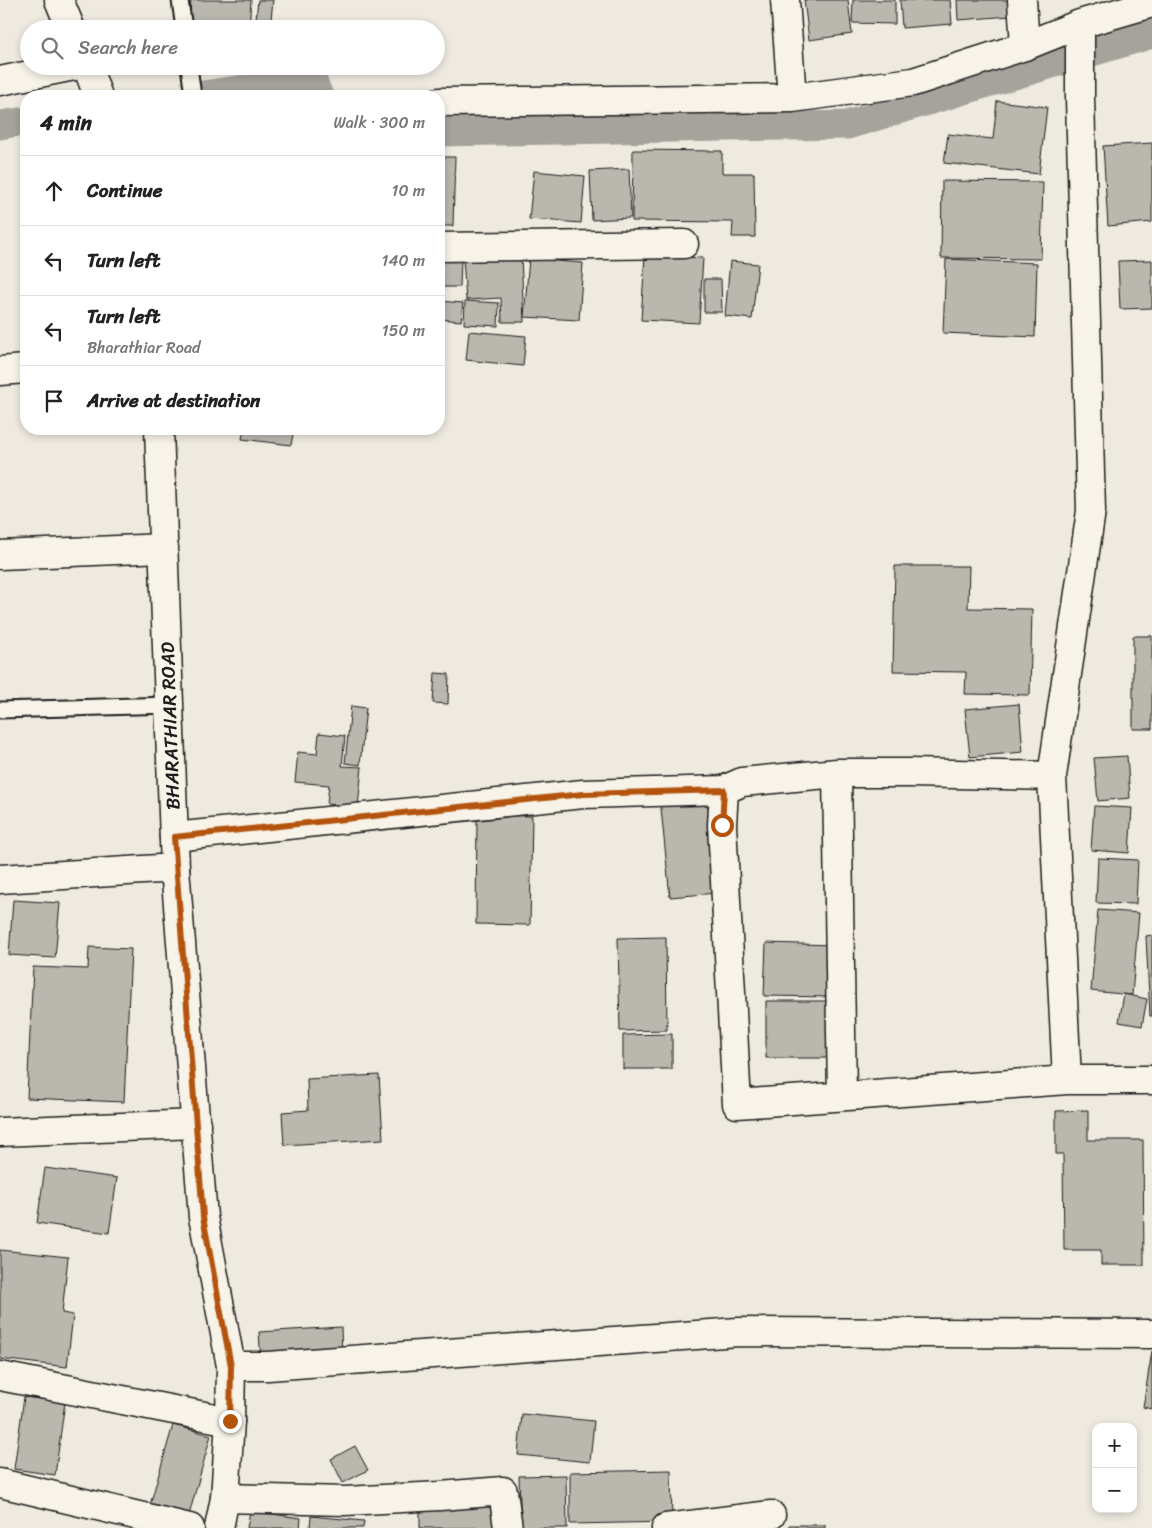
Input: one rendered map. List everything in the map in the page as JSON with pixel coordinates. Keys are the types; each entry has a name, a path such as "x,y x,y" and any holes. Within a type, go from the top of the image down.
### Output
{"street":[{"path":"59,0 67,20"},
{"path":"785,0 792,98"},
{"path":"1022,0 1025,46"},
{"path":"445,102 792,98 913,82 1025,46 1080,25 1152,3"},
{"path":"1067,1080 1052,776 1091,511 1080,97 1080,25"},
{"path":"0,81 36,75"},
{"path":"87,75 95,90"},
{"path":"445,248 684,244"},
{"path":"0,371 20,369"},
{"name":"BHARATHIAR ROAD","path":"159,435 175,868 203,1217 231,1366 225,1498 219,1528"},
{"path":"0,555 164,548"},
{"path":"174,837 583,794 724,790 742,782 837,773 1052,776"},
{"path":"837,773 842,1096"},
{"path":"724,790 722,825 737,1104 1067,1080 1152,1080"},
{"path":"0,879 175,868"},
{"path":"0,1132 196,1124"},
{"path":"231,1366 278,1365 738,1332 1152,1334"},
{"path":"0,1376 230,1421"},
{"path":"0,1483 190,1528"},
{"path":"225,1498 345,1501 503,1491 508,1528"},
{"path":"666,1528 771,1515"}],"lane":[{"path":"180,0 183,20"},
{"path":"190,75 192,90"},
{"path":"0,710 170,706"}],"building":[{"path":"191,0 251,0 250,20 190,20"},
{"path":"258,0 273,0 271,20 256,20"},
{"path":"804,0 848,0 852,34 809,40"},
{"path":"853,0 895,0 895,24 852,23"},
{"path":"900,0 950,0 952,24 902,28"},
{"path":"957,0 1010,0 1011,16 958,20"},
{"path":"997,101 1047,107 1039,174 944,163 948,134 993,139"},
{"path":"1152,143 1152,222 1108,226 1103,146"},
{"path":"633,150 722,151 722,173 754,173 755,237 732,237 733,222 632,221"},
{"path":"445,157 455,157 453,226 445,226"},
{"path":"629,169 631,218 592,220 590,171"},
{"path":"534,171 585,176 581,223 529,219"},
{"path":"942,181 1043,182 1041,259 941,258"},
{"path":"645,255 703,258 699,323 641,320"},
{"path":"521,256 524,322 502,322 501,298 466,300 463,259"},
{"path":"445,258 461,258 460,287 445,287"},
{"path":"529,259 583,263 579,320 524,317"},
{"path":"946,259 1037,263 1035,337 943,333"},
{"path":"1152,260 1152,308 1120,309 1118,261"},
{"path":"730,261 758,264 752,319 725,316"},
{"path":"704,279 721,279 722,312 704,312"},
{"path":"465,301 499,303 498,326 464,324"},
{"path":"445,302 463,303 461,321 445,320"},
{"path":"469,331 526,336 523,366 466,360"},
{"path":"243,435 293,435 291,445 242,439"},
{"path":"895,566 969,566 968,608 1032,609 1030,695 965,694 966,672 893,671"},
{"path":"1133,636 1152,636 1152,729 1133,729"},
{"path":"435,673 449,674 448,704 433,703"},
{"path":"1019,704 1023,752 970,757 965,709"},
{"path":"351,706 366,708 360,765 345,763"},
{"path":"319,733 345,736 342,766 362,767 358,807 327,804 329,785 295,782 298,752 317,754"},
{"path":"1127,756 1130,798 1098,801 1094,758"},
{"path":"707,795 717,893 670,897 660,799"},
{"path":"1094,806 1132,808 1129,853 1091,850"},
{"path":"477,815 532,816 530,925 476,924"},
{"path":"1098,858 1138,860 1136,904 1096,903"},
{"path":"13,900 60,903 55,958 9,955"},
{"path":"1098,910 1139,913 1132,995 1091,991"},
{"path":"1152,935 1152,1016 1150,1016 1146,936"},
{"path":"666,937 667,1030 620,1031 618,938"},
{"path":"766,943 834,945 833,997 764,996"},
{"path":"89,947 131,949 124,1102 27,1098 33,967 88,969"},
{"path":"1124,994 1147,999 1142,1026 1119,1022"},
{"path":"766,1001 834,1001 834,1058 766,1058"},
{"path":"672,1034 672,1069 623,1069 623,1035"},
{"path":"379,1075 383,1139 284,1145 282,1112 308,1110 307,1079"},
{"path":"1088,1110 1088,1140 1143,1140 1144,1265 1101,1265 1101,1250 1064,1250 1063,1154 1056,1154 1056,1111"},
{"path":"45,1168 117,1178 109,1233 37,1223"},
{"path":"0,1250 68,1257 62,1313 73,1315 67,1367 0,1359"},
{"path":"341,1327 342,1356 261,1361 259,1332"},
{"path":"1152,1351 1152,1409 1143,1407"},
{"path":"24,1397 65,1402 55,1475 14,1469"},
{"path":"522,1414 594,1421 590,1462 518,1455"},
{"path":"173,1425 211,1435 189,1515 150,1505"},
{"path":"355,1446 368,1470 343,1483 331,1459"},
{"path":"671,1470 672,1522 570,1524 570,1472"},
{"path":"566,1475 567,1528 521,1528 519,1476"},
{"path":"494,1500 495,1528 420,1528 420,1509"},
{"path":"250,1511 301,1518 300,1528 247,1528"},
{"path":"311,1516 364,1521 363,1528 310,1528"},
{"path":"789,1525 825,1525 825,1528 789,1528"}],"waterway":[{"path":"445,132 847,125 1152,34"},
{"path":"237,90 312,79 317,90"},
{"path":"0,125 20,122"}],"route":[{"path":"230,1421 231,1366 203,1217 174,837 583,794 724,790 722,825"}]}
